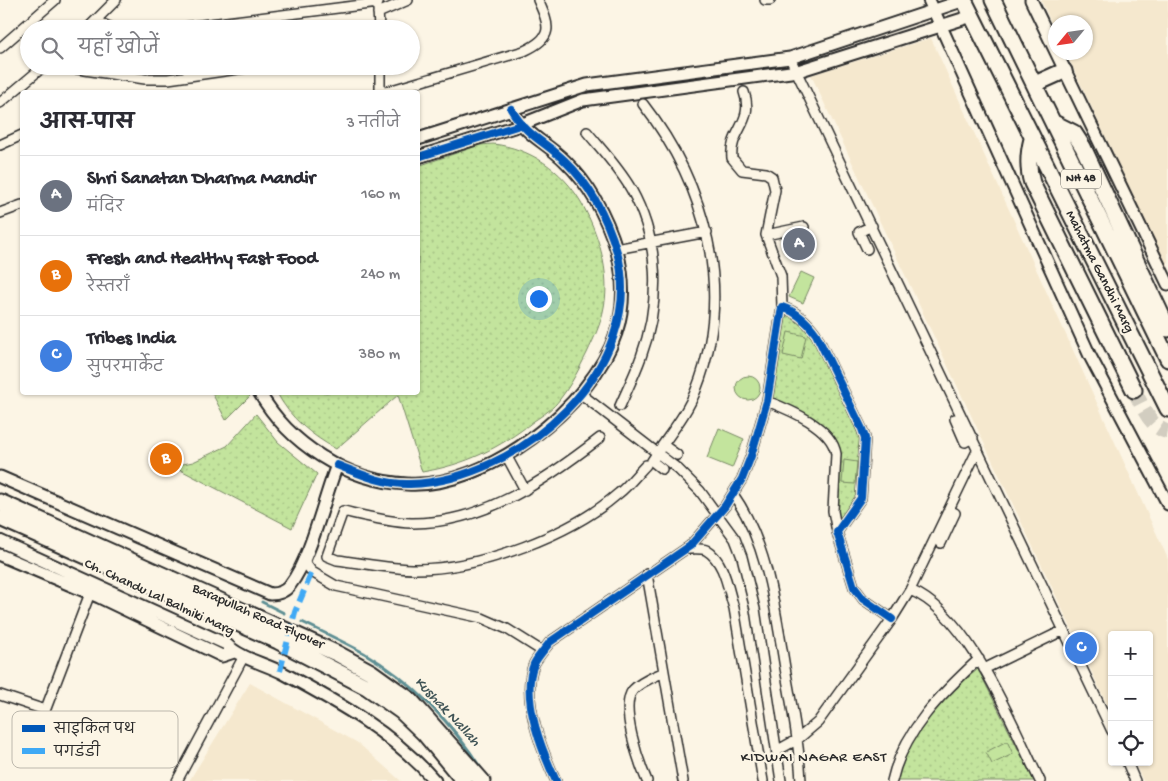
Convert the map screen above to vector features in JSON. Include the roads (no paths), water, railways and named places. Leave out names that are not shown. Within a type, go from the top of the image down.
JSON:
[{"type":"main road","name":"Mahatma Gandhi Marg","points":[[964,0],[1168,410]]},
{"type":"main road","name":"Mahatma Gandhi Marg","points":[[993,0],[1168,359]]},
{"type":"main road","points":[[1035,84],[1064,71]]},
{"type":"main road","points":[[1054,123],[1074,133],[1083,147],[1168,329]]},
{"type":"main road","points":[[1032,139],[1028,152],[1028,170],[1032,182],[1085,295],[1134,390]]},
{"type":"main road","name":"Barapullah Road Flyover","points":[[0,502],[338,654],[371,672],[410,700],[482,781]]},
{"type":"main road","name":"Barapullah Road Flyover","points":[[0,518],[278,641],[368,688],[407,716],[464,781]]},
{"type":"street","points":[[32,20],[55,0]]},
{"type":"street","points":[[97,20],[116,0]]},
{"type":"street","points":[[378,13],[408,0]]},
{"type":"street","points":[[391,90],[524,51],[539,44],[547,34],[548,22],[538,0]]},
{"type":"street","points":[[765,0],[770,0]]},
{"type":"street","points":[[929,0],[1090,356],[1168,504]]},
{"type":"street","points":[[420,138],[587,85],[790,58],[964,0]]},
{"type":"street","points":[[1031,0],[1048,35]]},
{"type":"street","points":[[236,20],[378,1],[378,20]]},
{"type":"street","points":[[420,156],[520,125],[583,100],[798,71],[972,16]]},
{"type":"street","points":[[0,48],[20,31]]},
{"type":"street","points":[[790,58],[798,71],[1108,723]]},
{"type":"street","points":[[1059,60],[1168,284]]},
{"type":"street","points":[[0,103],[33,75]]},
{"type":"street","points":[[118,75],[145,79],[191,75]]},
{"type":"street","points":[[380,75],[380,90]]},
{"type":"street","points":[[556,781],[534,727],[530,684],[534,665],[542,651],[557,638],[647,574],[686,549],[705,531],[732,494],[751,456],[767,400],[782,307],[781,276],[766,235],[775,190],[772,177],[766,174],[742,170],[732,158],[733,142],[748,115],[744,92]]},
{"type":"street","points":[[643,104],[662,128],[681,161],[707,232],[714,286],[710,336],[705,366],[696,391],[683,416],[652,461],[662,469]]},
{"type":"street","points":[[262,395],[277,419],[291,434],[306,446],[337,465],[367,476],[408,484],[430,483],[453,477],[476,470],[506,455],[541,432],[581,394],[604,361],[619,321],[623,280],[616,249],[597,203],[582,179],[564,160],[520,125],[511,109]]},
{"type":"street","points":[[587,132],[631,189],[652,243],[656,282],[653,312],[642,356],[620,406]]},
{"type":"street","points":[[0,145],[20,136]]},
{"type":"street","points":[[0,213],[20,206]]},
{"type":"street","points":[[867,249],[859,232],[872,226]]},
{"type":"street","points":[[766,235],[804,227]]},
{"type":"street","points":[[616,249],[707,232]]},
{"type":"street","points":[[782,307],[798,314],[816,334],[865,438],[862,498],[837,532]]},
{"type":"street","points":[[581,394],[660,449],[700,491],[735,539],[742,558],[755,609],[778,750],[781,781]]},
{"type":"street","points":[[767,400],[824,431],[835,444],[832,511],[854,588],[863,599],[892,619]]},
{"type":"street","points":[[955,419],[965,442],[972,438]]},
{"type":"street","points":[[600,438],[565,466],[492,507],[452,518],[412,523],[343,511],[328,556],[337,560],[417,569],[462,564],[508,552],[546,538],[593,511],[619,493],[646,465]]},
{"type":"street","points":[[660,449],[677,455]]},
{"type":"street","points":[[778,750],[798,739],[818,722],[892,619],[910,590],[978,449]]},
{"type":"street","points":[[506,455],[525,490]]},
{"type":"street","points":[[0,477],[270,594],[277,594],[290,586],[303,560],[337,465]]},
{"type":"street","points":[[732,494],[744,510],[761,549],[774,602],[798,739],[801,781]]},
{"type":"street","points":[[941,543],[955,513],[949,510]]},
{"type":"street","name":"Ch. Chandu Lal Balmiki Marg","points":[[0,541],[222,656],[239,654],[265,663],[342,704],[403,749],[435,781]]},
{"type":"street","points":[[686,549],[705,549],[716,559],[725,578],[734,608],[763,781]]},
{"type":"street","name":"Ch. Chandu Lal Balmiki Marg","points":[[1,559],[92,588]]},
{"type":"street","points":[[303,560],[322,580],[336,586],[482,618],[507,628],[542,651]]},
{"type":"street","points":[[647,574],[683,781]]},
{"type":"street","points":[[1,698],[45,710],[92,588]]},
{"type":"street","points":[[910,590],[928,598],[953,624],[979,659],[1040,781]]},
{"type":"street","points":[[984,669],[1064,630]]},
{"type":"street","points":[[177,781],[239,654]]},
{"type":"street","points":[[892,781],[908,743],[931,706],[979,659]]},
{"type":"street","points":[[647,781],[629,722],[628,702],[632,691],[642,683],[664,672]]},
{"type":"street","points":[[1128,766],[1135,781]]},
{"type":"waterway","name":"Kushak Nallah","points":[[262,602],[284,613]]},
{"type":"waterway","name":"Kushak Nallah","points":[[302,622],[364,653],[398,676],[430,704],[458,736],[482,770]]},
{"type":"tunnel","points":[[1134,390],[1151,421],[1162,430],[1168,432]]},
{"type":"place","name":"Shri Sanatan Dharma Mandir","points":[[799,244]]},
{"type":"place","name":"Fresh and Healthy Fast Food","points":[[166,459]]},
{"type":"place","name":"Tribes India","points":[[1081,648]]},
{"type":"district","name":"KIDWAI NAGAR EAST","points":[[814,758]]}]
